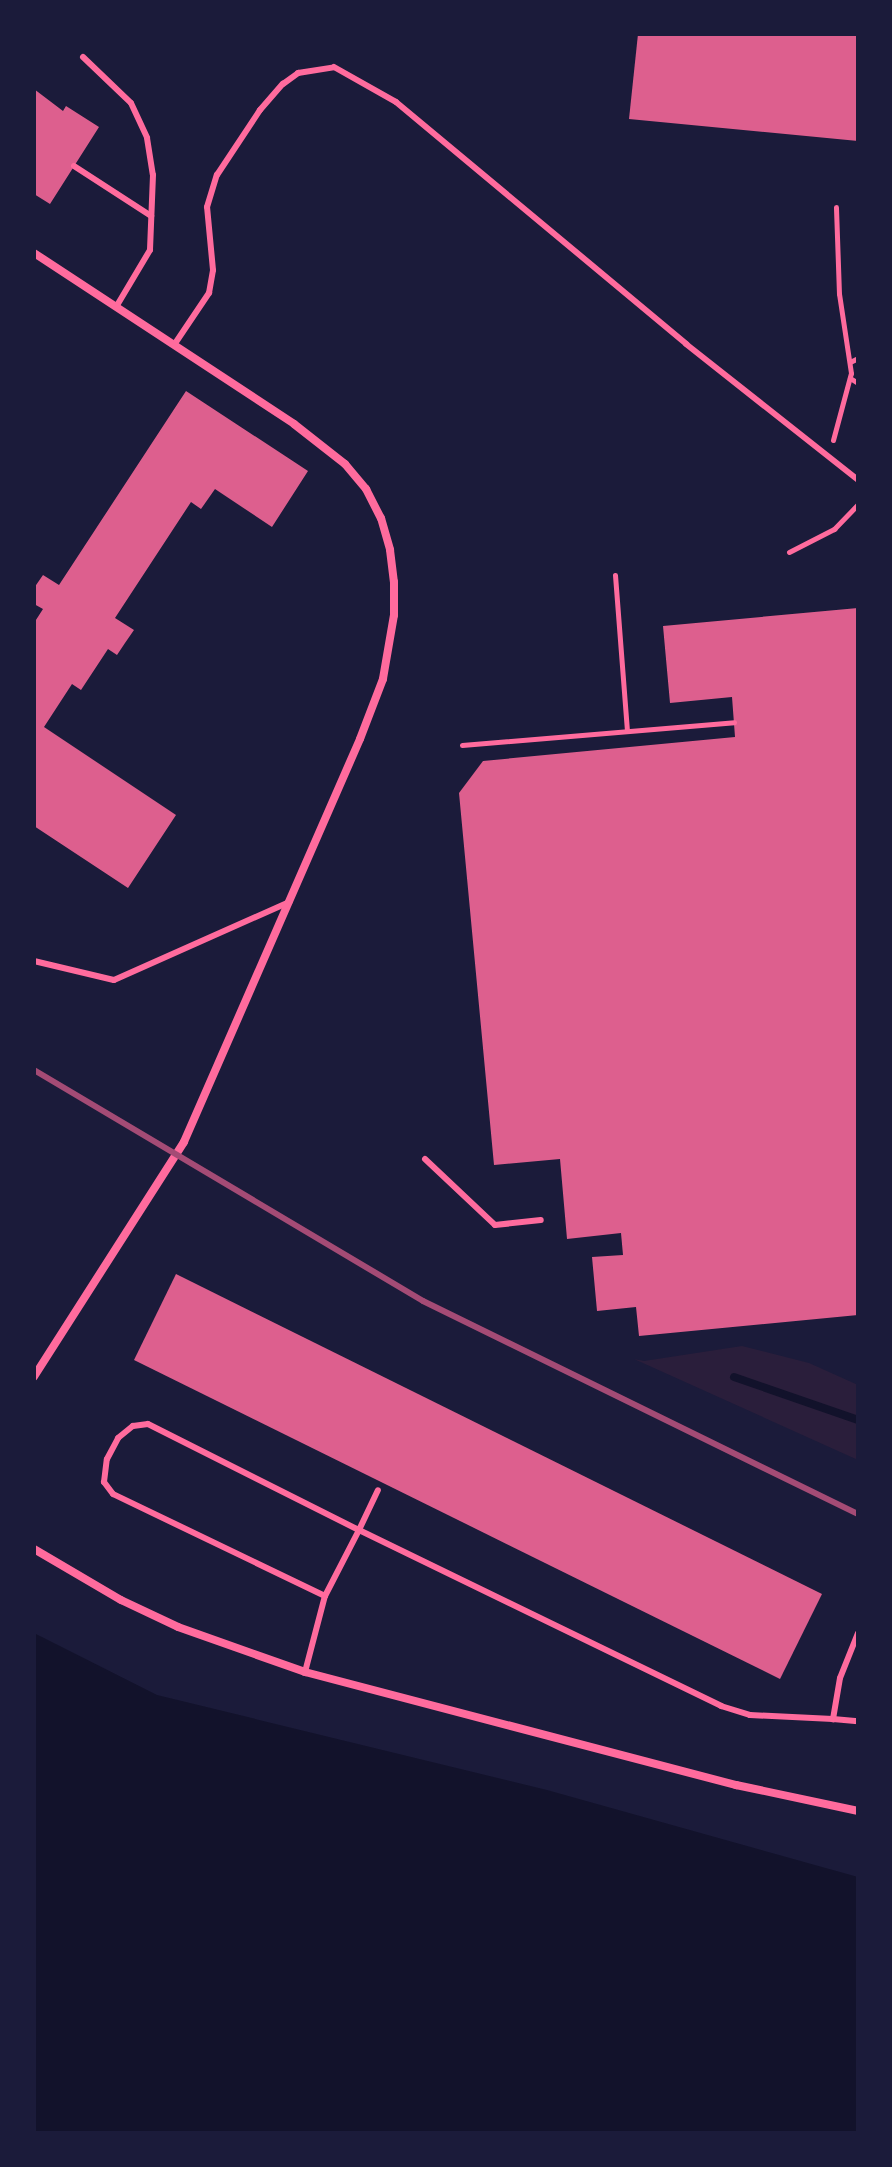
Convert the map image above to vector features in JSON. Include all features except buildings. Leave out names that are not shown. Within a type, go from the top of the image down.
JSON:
[{"type":"street","points":[[34,253],[303,430],[345,464],[366,489],[381,518],[390,550],[394,615],[383,679],[176,1157],[34,1377]]},
{"type":"street","points":[[34,1549],[121,1600],[178,1627],[305,1672],[736,1785],[858,1811]]},
{"type":"lane","points":[[83,57],[131,103],[147,138],[153,175],[150,250],[116,307]]},
{"type":"lane","points":[[174,345],[209,293],[213,270],[207,207],[217,175],[260,110],[283,84],[298,73],[334,67],[396,102],[686,344],[858,480]]},
{"type":"lane","points":[[74,166],[151,216]]},
{"type":"lane","points":[[34,961],[114,980],[289,902]]},
{"type":"lane","points":[[425,1159],[495,1225],[541,1220]]},
{"type":"lane","points":[[325,1596],[113,1494],[104,1482],[107,1459],[118,1438],[133,1426],[148,1424],[721,1706],[750,1715],[858,1721]]},
{"type":"lane","points":[[305,1672],[325,1596],[378,1490]]},
{"type":"lane","points":[[833,1719],[840,1678],[858,1633]]},
{"type":"path","points":[[789,552],[834,529],[858,504],[832,436],[850,378],[839,294],[836,207]]},
{"type":"path","points":[[850,362],[858,358]]},
{"type":"path","points":[[850,378],[858,383]]},
{"type":"path","points":[[615,575],[627,731]]},
{"type":"path","points":[[462,745],[734,722]]},
{"type":"shaded area","points":[[742,1346],[809,1363],[858,1385],[858,1460],[634,1359],[644,1361]]},
{"type":"shaded area","points":[[34,1633],[157,1695],[547,1790],[858,1877],[858,2133],[34,2133]]},
{"type":"waterway","points":[[734,1377],[858,1420]]},
{"type":"railway","points":[[34,1070],[423,1301],[858,1514]]}]
